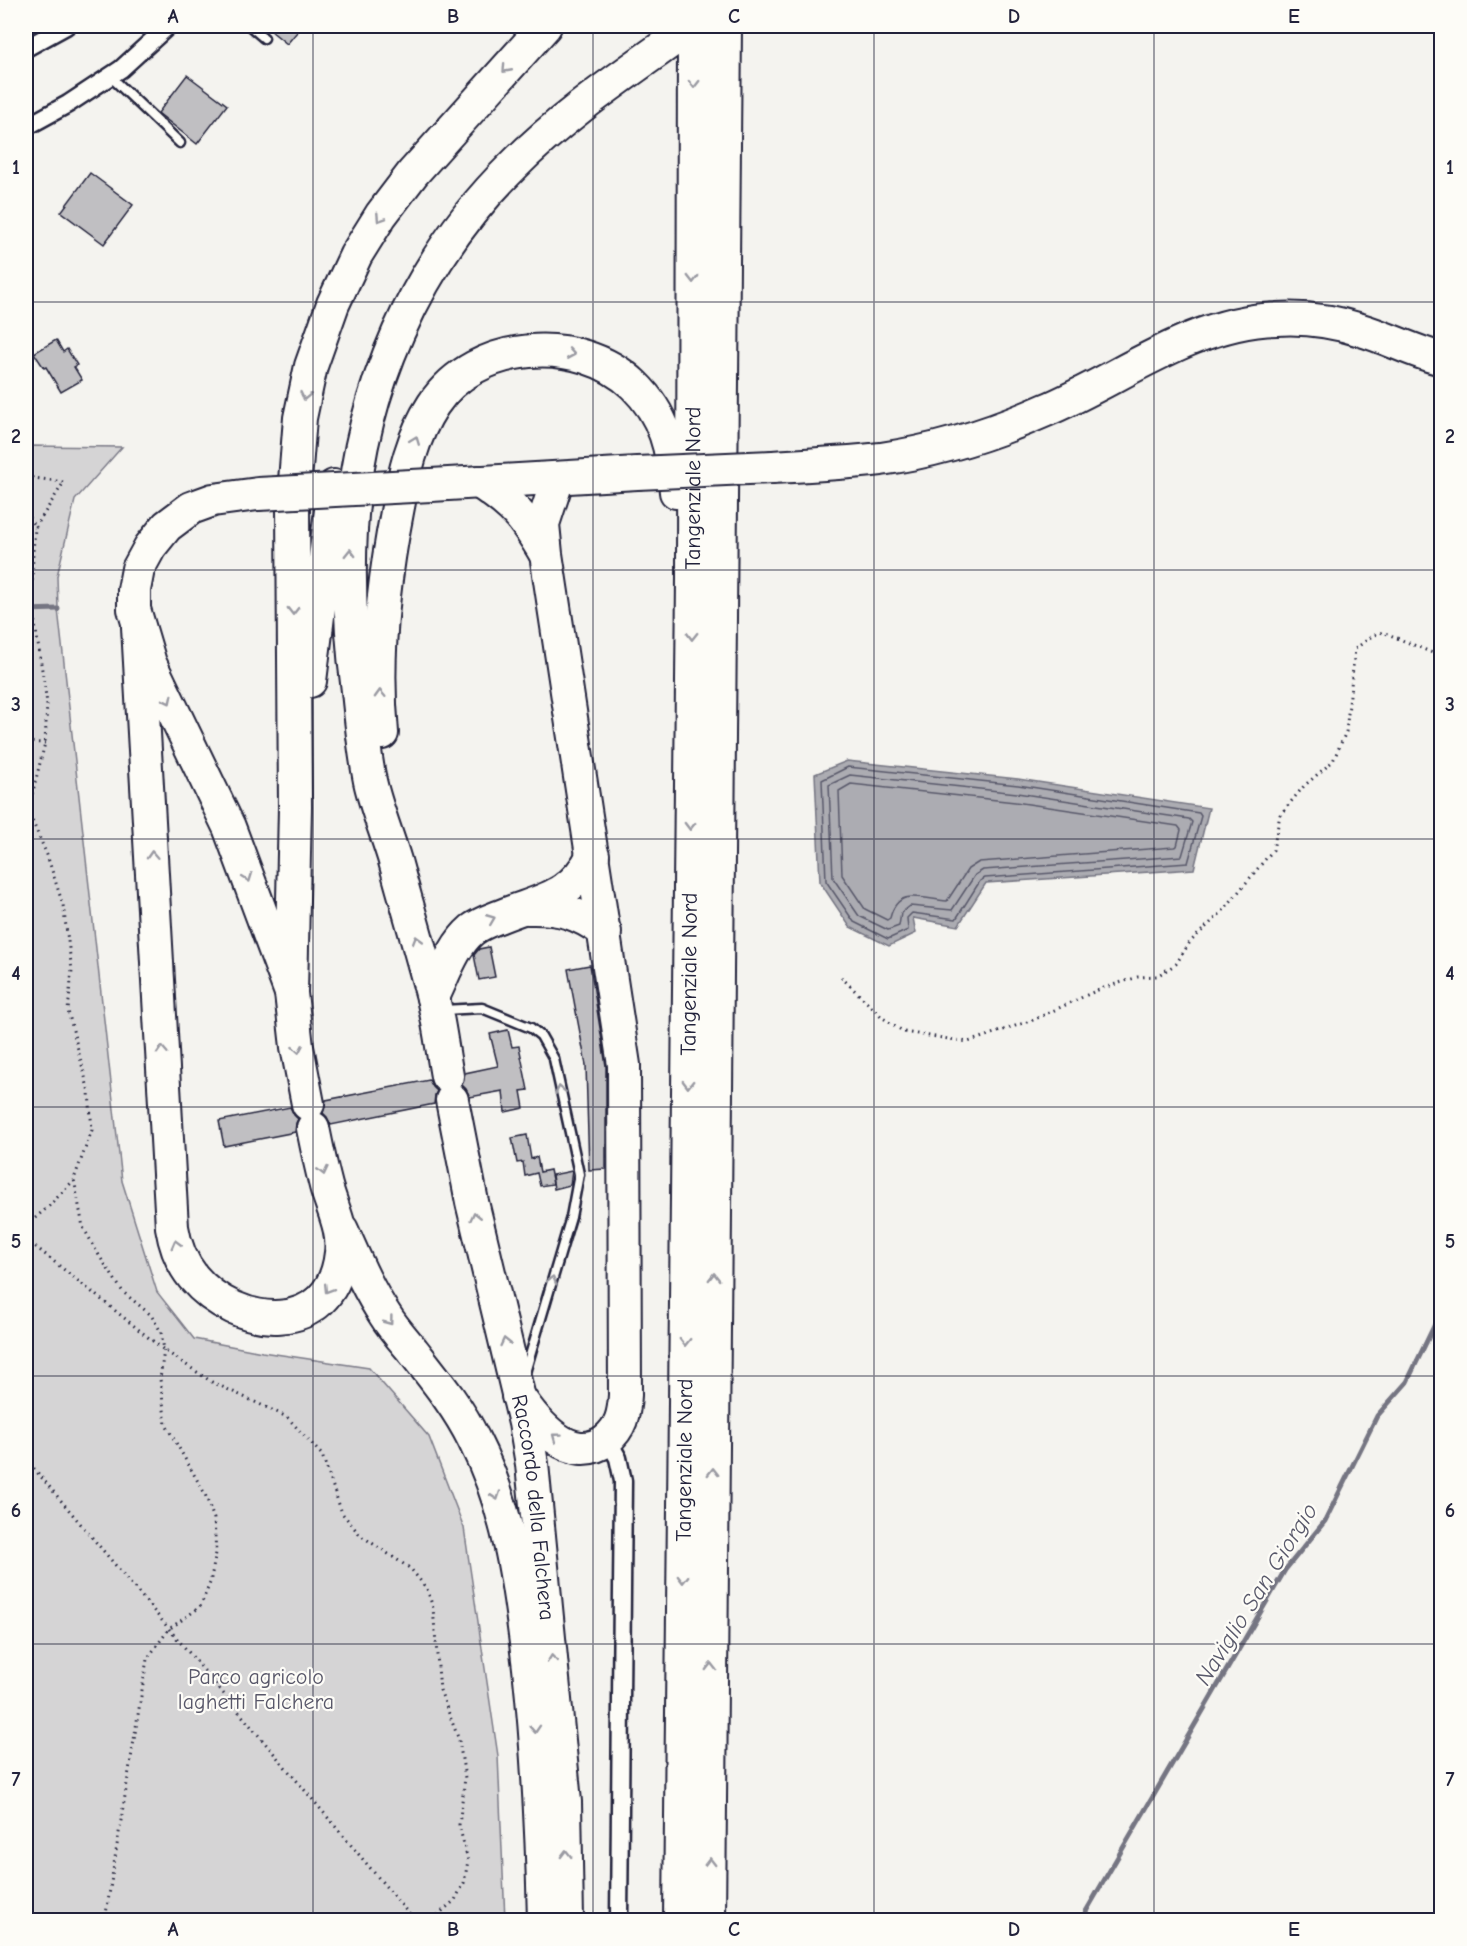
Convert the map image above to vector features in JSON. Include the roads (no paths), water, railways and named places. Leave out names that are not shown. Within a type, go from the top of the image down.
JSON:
[{"type":"highway","points":[[138,627],[172,1227],[179,1254],[192,1275],[200,1285],[226,1304],[248,1312],[273,1317],[298,1314],[321,1298],[337,1272],[342,1245],[326,1186],[297,1047],[291,993],[295,807],[292,506],[299,428],[311,366],[333,304],[356,255],[381,215],[413,173],[545,26]]},
{"type":"highway","points":[[295,807],[336,473],[350,413],[376,336],[405,279],[422,251],[463,195],[487,168],[545,115],[661,36],[693,26]]},
{"type":"highway","name":"Tangenziale Nord","points":[[680,1920],[693,578],[693,26]]},
{"type":"highway","name":"Tangenziale Nord","points":[[709,1920],[724,26]]},
{"type":"highway","points":[[388,836],[370,782],[361,719],[353,650],[350,557],[358,467],[381,376],[404,319],[418,292],[450,242],[486,196],[511,167],[538,142],[661,36]]},
{"type":"highway","points":[[291,993],[229,827],[150,663],[138,627],[134,609],[135,579],[143,559],[162,530],[179,515],[200,504],[229,496],[773,467],[882,459],[921,451],[1019,422],[1081,395],[1149,358],[1198,335],[1239,322],[1294,318],[1331,322],[1362,330],[1442,359]]},
{"type":"highway","points":[[388,836],[380,683],[381,635],[390,547],[407,460],[434,404],[452,383],[475,367],[497,357],[544,350],[571,353],[594,359],[616,370],[648,402],[660,420],[670,447],[677,506],[693,578]]},
{"type":"highway","points":[[518,1396],[532,1417],[566,1445],[576,1449],[597,1446],[607,1439],[618,1427],[624,1408],[626,1265],[624,1065],[546,554],[554,523],[573,477]]},
{"type":"highway","points":[[479,482],[506,499],[519,512],[546,554]]},
{"type":"highway","name":"Raccordo della Falchera","points":[[388,836],[434,1004],[472,1202],[532,1464],[565,1802],[567,1920]]},
{"type":"highway","points":[[434,1004],[460,943],[471,931],[482,923],[554,896],[572,886],[584,872],[593,855]]},
{"type":"highway","points":[[521,908],[551,907],[570,912],[590,921],[605,932]]},
{"type":"highway","name":"Raccordo della Falchera","points":[[334,1213],[385,1317],[438,1382],[475,1441],[504,1517],[514,1557],[534,1716],[544,1920]]},
{"type":"street","points":[[26,48],[66,26]]},
{"type":"street","points":[[26,127],[68,104],[121,69],[168,26]]},
{"type":"street","points":[[607,1439],[618,1458],[623,1481],[619,1920]]},
{"type":"lane","points":[[250,26],[264,38]]},
{"type":"lane","points":[[110,76],[180,143]]},
{"type":"lane","points":[[434,1004],[482,1008],[531,1028],[541,1036],[554,1059],[579,1174],[571,1217],[518,1396]]},
{"type":"water","points":[[847,761],[1018,779],[1209,808],[1194,869],[986,883],[958,926],[913,918],[916,933],[889,946],[850,927],[820,882],[815,774]]},
{"type":"waterway","points":[[26,610],[58,609]]},
{"type":"waterway","name":"Naviglio San Giorgio","points":[[1081,1920],[1285,1570],[1325,1521],[1377,1416],[1407,1382],[1436,1322],[1442,1325]]},
{"type":"park label","name":"Parco agricolo laghetti Falchera","points":[[256,1690]]}]
